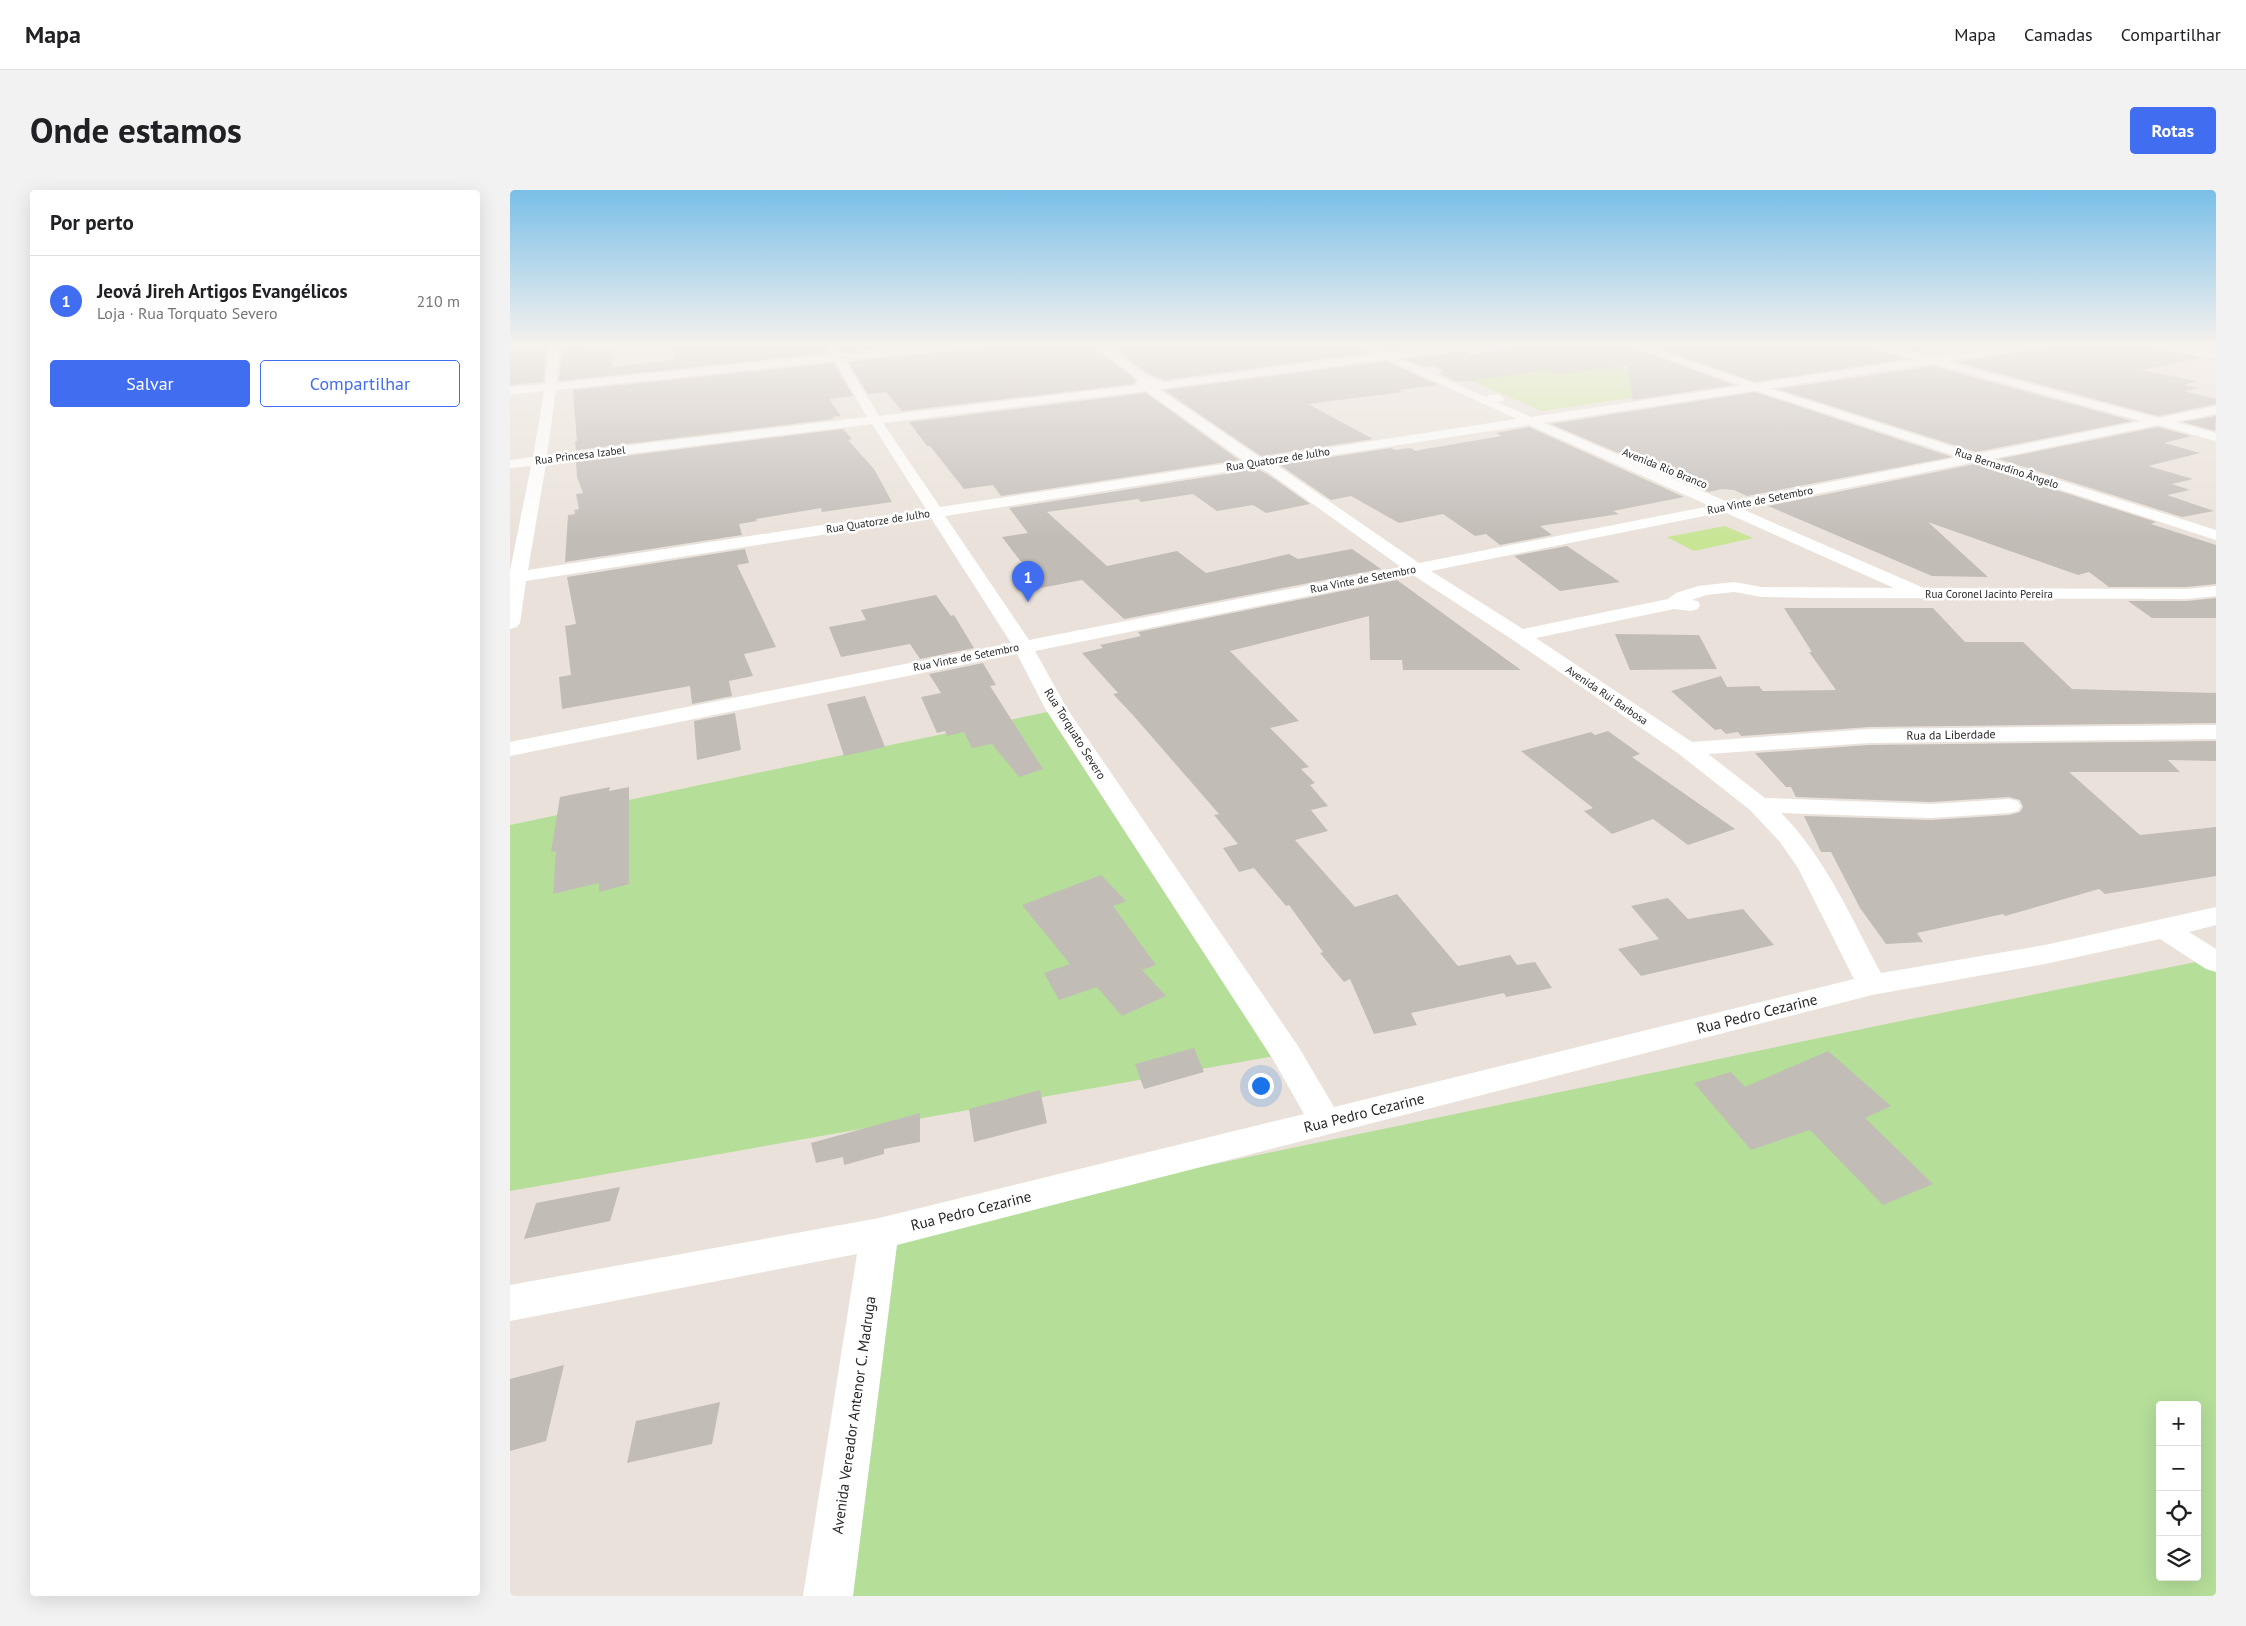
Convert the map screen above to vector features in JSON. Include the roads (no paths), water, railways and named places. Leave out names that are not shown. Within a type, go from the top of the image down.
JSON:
[{"type":"street","points":[[510,623],[514,574],[540,460],[548,409]]},
{"type":"street","name":"Rua Torquato Severo","points":[[867,409],[1023,646],[1058,710],[1286,1054],[1326,1122]]},
{"type":"street","name":"Rua Princesa Izabel","points":[[510,464],[970,409]]},
{"type":"street","name":"Avenida Rui Barbosa","points":[[1188,409],[1264,459],[1416,569],[1520,636],[1687,749],[1758,806],[1790,838],[1811,868],[1872,985]]},
{"type":"street","name":"Avenida Rui Barbosa","points":[[1192,409],[1245,440]]},
{"type":"street","name":"Avenida Rio Branco","points":[[1507,409],[1749,503],[1957,594]]},
{"type":"street","name":"Avenida Rio Branco","points":[[1517,409],[1533,418],[1726,507],[1922,594]]},
{"type":"street","name":"Rua Quatorze de Julho","points":[[514,574],[1596,409]]},
{"type":"street","name":"Rua Bernardino Ângelo","points":[[1822,409],[2216,535]]},
{"type":"street","points":[[2119,409],[2216,432]]},
{"type":"street","name":"Rua Vinte de Setembro","points":[[510,749],[2216,410]]},
{"type":"street","points":[[2162,420],[2216,437]]},
{"type":"street","name":"Rua Coronel Jacinto Pereira","points":[[1520,636],[1674,603],[1698,606],[1747,600],[1762,592],[2186,594],[2212,599]]},
{"type":"street","name":"Rua da Liberdade","points":[[1687,749],[1869,736],[2216,732]]},
{"type":"street","points":[[1758,806],[1931,811],[2009,806]]},
{"type":"street","name":"Rua Pedro Cezarine","points":[[510,1303],[879,1234],[1872,985],[1960,972],[2165,929],[2216,916]]},
{"type":"street","points":[[2165,929],[2216,962]]},
{"type":"street","name":"Avenida Vereador Antenor C. Madruga","points":[[828,1596],[879,1234]]},
{"type":"place","name":"Jeová Jireh Artigos Evangélicos","points":[[1028,602]]}]
